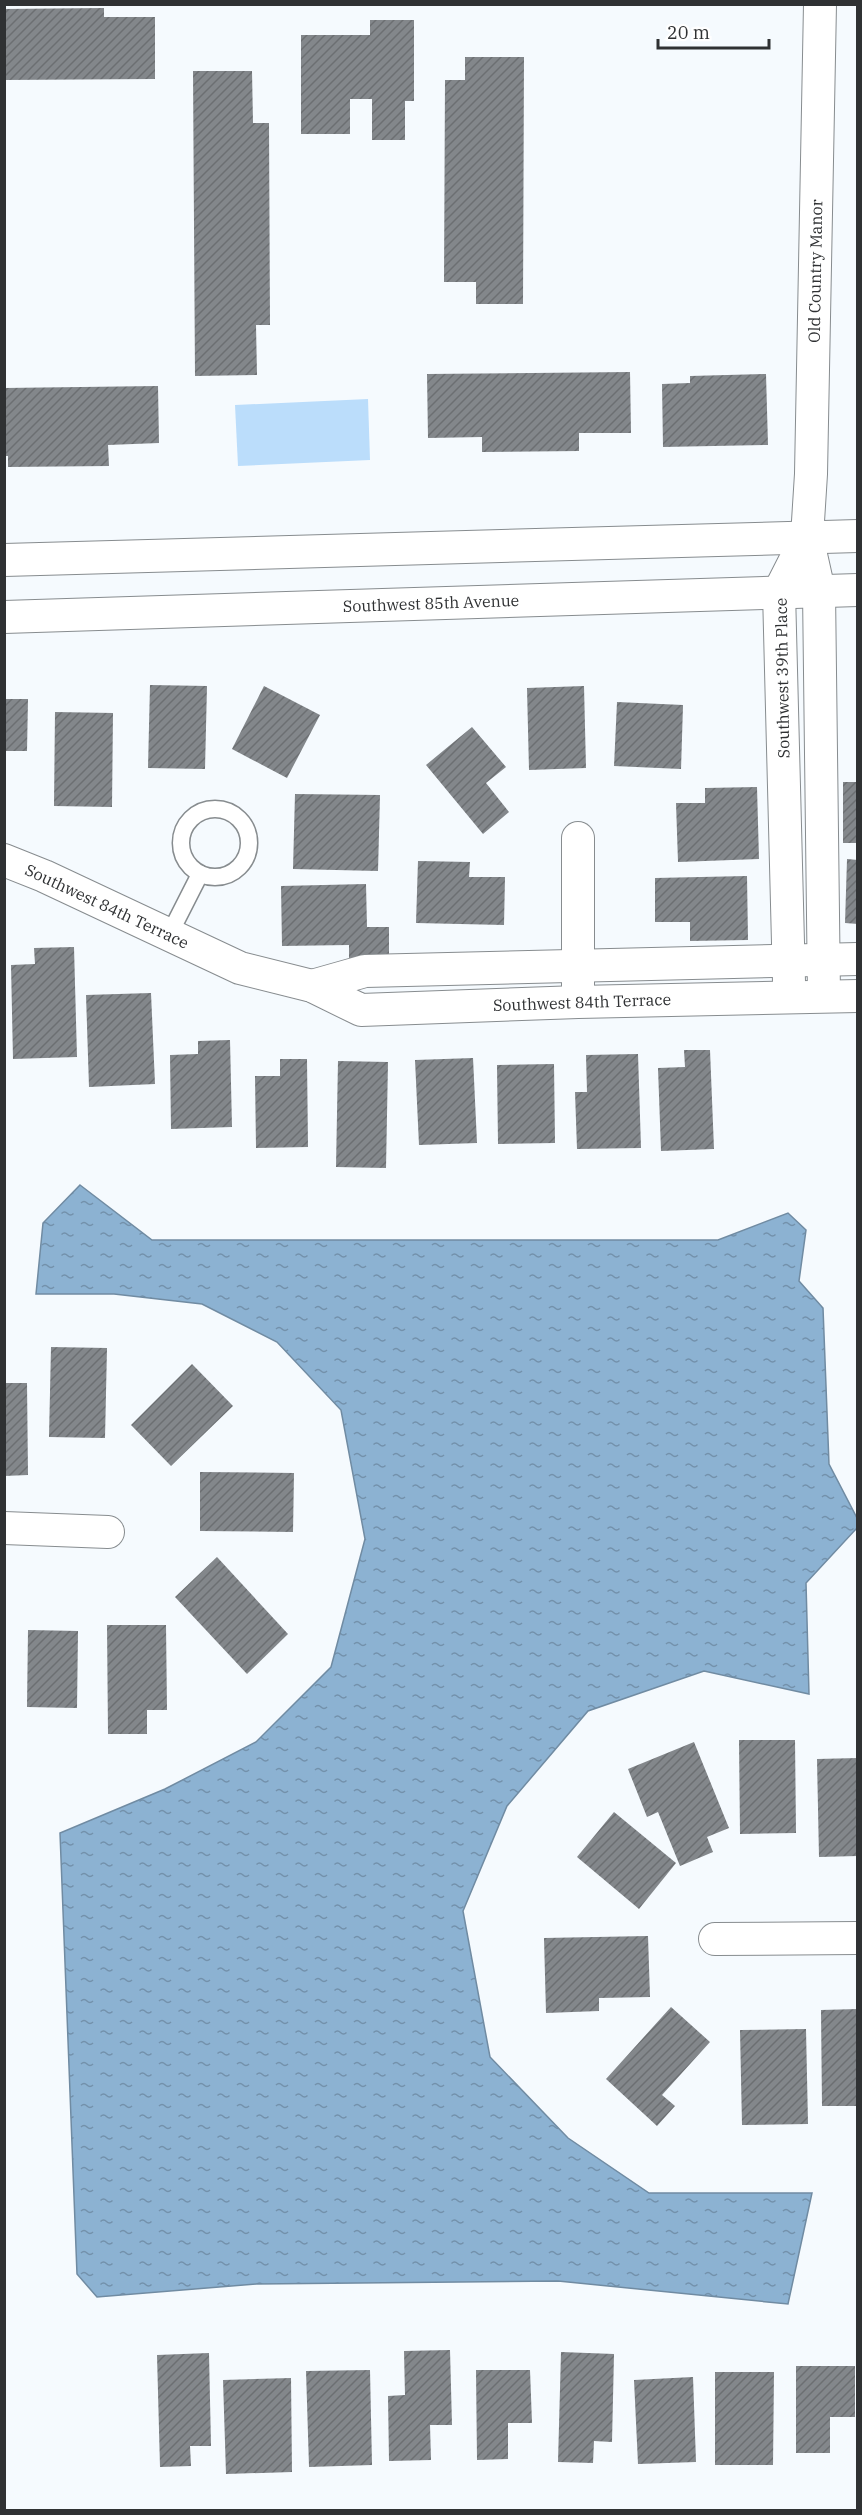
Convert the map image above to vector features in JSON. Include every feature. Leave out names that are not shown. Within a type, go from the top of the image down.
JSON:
[{"type":"street","name":"Old Country Manor","points":[[807,537],[811,463],[820,4]]},
{"type":"street","points":[[4,560],[858,536]]},
{"type":"street","points":[[807,537],[819,591],[824,995]]},
{"type":"street","name":"Southwest 39th Place","points":[[790,997],[779,592],[807,537]]},
{"type":"street","name":"Southwest 85th Avenue","points":[[4,617],[858,590]]},
{"type":"street","points":[[578,838],[578,1002]]},
{"type":"street","name":"Southwest 84th Terrace","points":[[4,860],[44,876],[240,968],[312,986],[361,1010],[824,995],[858,996]]},
{"type":"street","name":"Southwest 84th Terrace","points":[[312,986],[365,971],[858,959]]},
{"type":"street","points":[[4,1528],[108,1532]]},
{"type":"street","points":[[715,1939],[858,1938]]},
{"type":"lane","points":[[210,809],[231,813],[240,820],[249,842],[242,864],[222,877],[200,874],[184,859],[181,848],[184,827],[200,812],[210,809]]},
{"type":"lane","points":[[169,934],[200,874]]},
{"type":"shaded area","points":[[368,399],[370,460],[238,466],[235,405]]},
{"type":"water","points":[[80,1185],[152,1240],[718,1240],[788,1213],[806,1230],[799,1281],[823,1308],[829,1464],[858,1520],[857,1528],[806,1583],[809,1694],[704,1671],[588,1711],[507,1806],[463,1911],[490,2057],[568,2138],[649,2193],[812,2193],[788,2304],[558,2281],[256,2284],[97,2297],[77,2274],[60,1833],[165,1789],[256,1742],[331,1667],[365,1539],[341,1410],[277,1342],[202,1304],[114,1294],[36,1294],[43,1223]]},
{"type":"building","points":[[104,8],[104,17],[155,17],[155,79],[4,80],[4,9]]},
{"type":"building","points":[[370,20],[414,20],[414,101],[405,101],[405,140],[372,140],[372,99],[350,99],[350,134],[301,134],[301,35],[370,35]]},
{"type":"building","points":[[465,57],[524,57],[523,304],[476,304],[476,282],[444,282],[445,80],[465,80]]},
{"type":"building","points":[[193,71],[252,71],[253,123],[269,123],[270,325],[256,325],[257,375],[195,376]]},
{"type":"building","points":[[630,372],[631,433],[579,433],[579,451],[482,452],[482,437],[428,438],[427,374]]},
{"type":"building","points":[[766,374],[768,445],[663,447],[662,384],[690,383],[690,376]]},
{"type":"building","points":[[158,386],[159,443],[108,445],[109,466],[8,467],[8,456],[4,456],[4,388]]},
{"type":"building","points":[[150,685],[207,686],[205,769],[148,768]]},
{"type":"building","points":[[264,686],[320,715],[287,778],[232,749]]},
{"type":"building","points":[[584,686],[586,768],[529,770],[527,688]]},
{"type":"building","points":[[4,699],[28,699],[27,751],[4,751]]},
{"type":"building","points":[[617,702],[683,705],[681,769],[614,766]]},
{"type":"building","points":[[55,712],[113,713],[112,807],[54,806]]},
{"type":"building","points":[[472,727],[506,767],[486,783],[509,812],[483,834],[426,765]]},
{"type":"building","points":[[843,782],[858,782],[858,843],[843,843]]},
{"type":"building","points":[[757,787],[759,859],[678,862],[676,803],[705,803],[705,788]]},
{"type":"building","points":[[295,794],[380,795],[378,871],[293,869]]},
{"type":"building","points":[[847,859],[858,860],[858,924],[845,923]]},
{"type":"building","points":[[418,861],[470,862],[469,877],[505,877],[504,925],[416,923]]},
{"type":"building","points":[[747,876],[748,940],[690,941],[690,922],[655,922],[655,878]]},
{"type":"building","points":[[366,884],[367,927],[389,927],[389,958],[349,958],[349,945],[282,946],[281,886]]},
{"type":"building","points":[[74,947],[77,1057],[13,1059],[11,965],[35,964],[34,948]]},
{"type":"building","points":[[151,993],[155,1084],[89,1087],[86,995]]},
{"type":"building","points":[[230,1040],[232,1127],[171,1129],[170,1055],[198,1054],[198,1041]]},
{"type":"building","points":[[684,1050],[710,1050],[714,1149],[661,1151],[658,1068],[685,1067]]},
{"type":"building","points":[[638,1054],[641,1148],[577,1149],[575,1092],[587,1092],[586,1055]]},
{"type":"building","points":[[473,1058],[477,1143],[419,1145],[415,1060]]},
{"type":"building","points":[[280,1059],[307,1059],[308,1147],[256,1148],[255,1076],[280,1076]]},
{"type":"building","points":[[338,1061],[388,1062],[386,1168],[336,1167]]},
{"type":"building","points":[[554,1064],[555,1143],[498,1144],[497,1065]]},
{"type":"building","points":[[51,1347],[107,1348],[105,1438],[49,1437]]},
{"type":"building","points":[[192,1364],[233,1406],[171,1466],[131,1425]]},
{"type":"building","points":[[4,1383],[27,1383],[28,1475],[4,1476]]},
{"type":"building","points":[[200,1472],[294,1473],[293,1532],[200,1531]]},
{"type":"building","points":[[217,1557],[288,1634],[247,1674],[175,1597]]},
{"type":"building","points":[[107,1625],[166,1625],[167,1710],[147,1710],[147,1734],[108,1734]]},
{"type":"building","points":[[28,1630],[78,1631],[77,1708],[27,1707]]},
{"type":"building","points":[[739,1740],[795,1740],[796,1833],[740,1834]]},
{"type":"building","points":[[694,1742],[729,1828],[707,1837],[713,1852],[680,1866],[658,1812],[647,1817],[628,1769]]},
{"type":"building","points":[[858,1758],[858,1856],[819,1857],[817,1759]]},
{"type":"building","points":[[614,1812],[676,1863],[639,1909],[577,1857]]},
{"type":"building","points":[[648,1936],[650,1997],[599,1998],[599,2011],[546,2013],[544,1938]]},
{"type":"building","points":[[671,2007],[710,2042],[662,2095],[675,2106],[657,2126],[606,2079]]},
{"type":"building","points":[[858,2009],[858,2106],[822,2106],[821,2010]]},
{"type":"building","points":[[806,2029],[808,2124],[742,2125],[740,2030]]},
{"type":"building","points":[[450,2350],[452,2425],[430,2425],[431,2460],[389,2461],[388,2396],[405,2395],[404,2351]]},
{"type":"building","points":[[561,2352],[614,2354],[612,2442],[594,2441],[593,2463],[558,2462]]},
{"type":"building","points":[[209,2353],[211,2446],[190,2446],[191,2466],[160,2467],[157,2355]]},
{"type":"building","points":[[796,2366],[855,2366],[855,2417],[830,2417],[830,2453],[796,2453]]},
{"type":"building","points":[[370,2370],[372,2465],[309,2467],[306,2371]]},
{"type":"building","points":[[476,2370],[530,2370],[532,2423],[508,2423],[508,2459],[477,2460]]},
{"type":"building","points":[[715,2372],[774,2372],[773,2465],[715,2465]]},
{"type":"building","points":[[693,2377],[696,2462],[638,2464],[634,2380]]},
{"type":"building","points":[[291,2378],[292,2472],[226,2474],[223,2380]]}]
